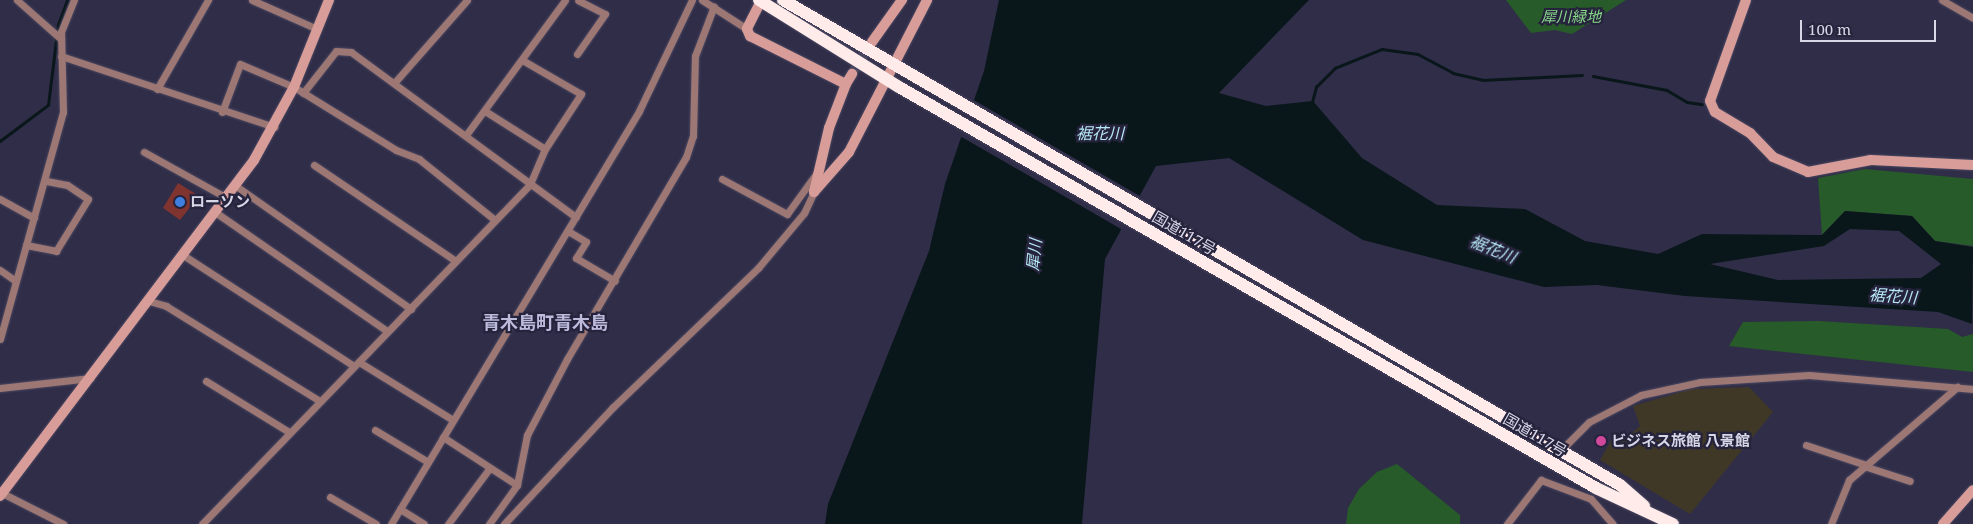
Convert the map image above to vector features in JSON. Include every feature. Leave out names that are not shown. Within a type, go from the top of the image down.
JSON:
[{"type":"highway","name":"国道117号","points":[[783,0],[1554,447],[1603,476],[1648,510]]},
{"type":"highway","name":"国道117号","points":[[760,1],[899,88],[1544,458],[1593,494],[1648,510]]},
{"type":"highway","points":[[1648,510],[1673,524]]},
{"type":"street","points":[[17,0],[61,39]]},
{"type":"street","points":[[0,339],[46,181],[63,112],[61,39],[74,0]]},
{"type":"street","points":[[157,89],[208,0]]},
{"type":"street","points":[[252,0],[318,28]]},
{"type":"street","points":[[63,524],[1,494],[236,186],[274,128],[294,87],[329,0]]},
{"type":"street","points":[[395,82],[467,0]]},
{"type":"street","points":[[466,134],[485,111],[565,0]]},
{"type":"street","points":[[577,54],[605,14],[578,0]]},
{"type":"street","points":[[391,524],[639,111],[692,0]]},
{"type":"street","points":[[702,0],[747,29],[750,36],[846,84]]},
{"type":"street","points":[[872,42],[902,0]]},
{"type":"street","points":[[814,192],[849,152],[927,0]]},
{"type":"street","points":[[1746,0],[1710,100],[1715,112],[1750,133],[1773,157],[1808,172],[1871,160],[1973,165]]},
{"type":"street","points":[[1942,0],[1973,18]]},
{"type":"street","points":[[747,29],[760,1]]},
{"type":"street","points":[[488,524],[517,485],[527,435],[686,157],[693,136],[695,56],[714,6]]},
{"type":"street","points":[[303,93],[336,51],[351,52],[466,134],[576,217]]},
{"type":"street","points":[[61,56],[274,128]]},
{"type":"street","points":[[202,524],[530,184],[546,149],[581,94],[522,60]]},
{"type":"street","points":[[222,112],[240,64],[294,87],[396,150],[419,158],[495,220]]},
{"type":"street","points":[[504,524],[613,407],[758,268],[804,214],[814,192],[829,128],[846,84],[852,74]]},
{"type":"street","points":[[485,111],[546,149]]},
{"type":"street","points":[[144,152],[227,198]]},
{"type":"street","points":[[314,165],[456,261]]},
{"type":"street","points":[[722,179],[786,214],[820,170]]},
{"type":"street","points":[[26,245],[56,251],[88,199],[67,185],[46,181]]},
{"type":"street","points":[[236,186],[411,309]]},
{"type":"street","points":[[1,203],[34,218]]},
{"type":"street","points":[[215,212],[387,331]]},
{"type":"street","points":[[568,231],[586,242],[576,258],[615,281]]},
{"type":"street","points":[[183,255],[357,364],[453,420]]},
{"type":"street","points":[[0,270],[16,282]]},
{"type":"street","points":[[149,301],[166,306],[320,401]]},
{"type":"street","points":[[1567,444],[1590,422],[1641,394],[1700,382],[1809,375],[1973,389]]},
{"type":"street","points":[[0,388],[90,378]]},
{"type":"street","points":[[206,381],[290,432]]},
{"type":"street","points":[[1831,524],[1843,489],[1865,466],[1957,387]]},
{"type":"street","points":[[375,430],[428,462]]},
{"type":"street","points":[[443,437],[489,469],[517,485]]},
{"type":"street","points":[[1806,445],[1910,481]]},
{"type":"street","points":[[448,524],[489,469]]},
{"type":"street","points":[[1593,494],[1603,476]]},
{"type":"street","points":[[1507,524],[1541,480],[1593,494],[1614,524]]},
{"type":"street","points":[[1943,524],[1973,490]]},
{"type":"street","points":[[330,497],[376,524]]},
{"type":"street","points":[[400,509],[424,524]]},
{"type":"shaded area","points":[[1749,387],[1773,412],[1690,514],[1600,460],[1615,434],[1624,440],[1640,426],[1633,406],[1691,389]]},
{"type":"green space","name":"犀川緑地","points":[[1506,0],[1626,0],[1572,34],[1555,30],[1531,33]]},
{"type":"green space","points":[[1865,169],[1973,179],[1973,246],[1935,241],[1912,216],[1845,211],[1822,235],[1818,178]]},
{"type":"green space","points":[[1819,321],[1948,329],[1962,337],[1973,334],[1973,372],[1729,346],[1743,322]]},
{"type":"green space","points":[[1397,464],[1460,515],[1460,524],[1346,524],[1348,508],[1359,489],[1377,472]]},
{"type":"water","points":[[999,0],[1309,0],[1219,93],[1266,106],[1313,101],[1362,158],[1437,205],[1525,209],[1585,241],[1658,254],[1702,234],[1822,235],[1845,211],[1912,216],[1935,241],[1973,247],[1972,324],[1938,312],[1685,296],[1597,285],[1544,287],[1363,240],[1229,158],[1156,166],[1105,259],[1082,524],[825,524],[828,504],[929,251],[945,184],[984,71]],"holes":[[[1850,229],[1899,231],[1941,264],[1921,278],[1778,280],[1710,264],[1824,246]]]},
{"type":"pier","points":[[972,99],[1142,197],[1123,230],[953,132]]},
{"type":"building","name":"ローソン","points":[[178,183],[199,196],[180,220],[163,208]]},
{"type":"waterway","points":[[0,141],[48,105],[58,25],[67,0]]},
{"type":"waterway","points":[[1312,102],[1316,87],[1335,68],[1382,49],[1418,54],[1453,73],[1483,80],[1582,75]]},
{"type":"waterway","points":[[1593,76],[1667,90],[1687,102],[1702,104]]},
{"type":"tunnel","points":[[852,74],[871,43]]},
{"type":"place","name":"ローソン","points":[[180,202]]},
{"type":"place","name":"ビジネス旅館 八景館","points":[[1601,441]]},
{"type":"district","name":"青木島町青木島","points":[[545,322]]},
{"type":"water label","name":"裾花川","points":[[1100,133]]},
{"type":"water label","name":"裾花川","points":[[1493,249]]},
{"type":"water label","name":"犀川","points":[[1034,255]]},
{"type":"water label","name":"裾花川","points":[[1893,296]]}]
